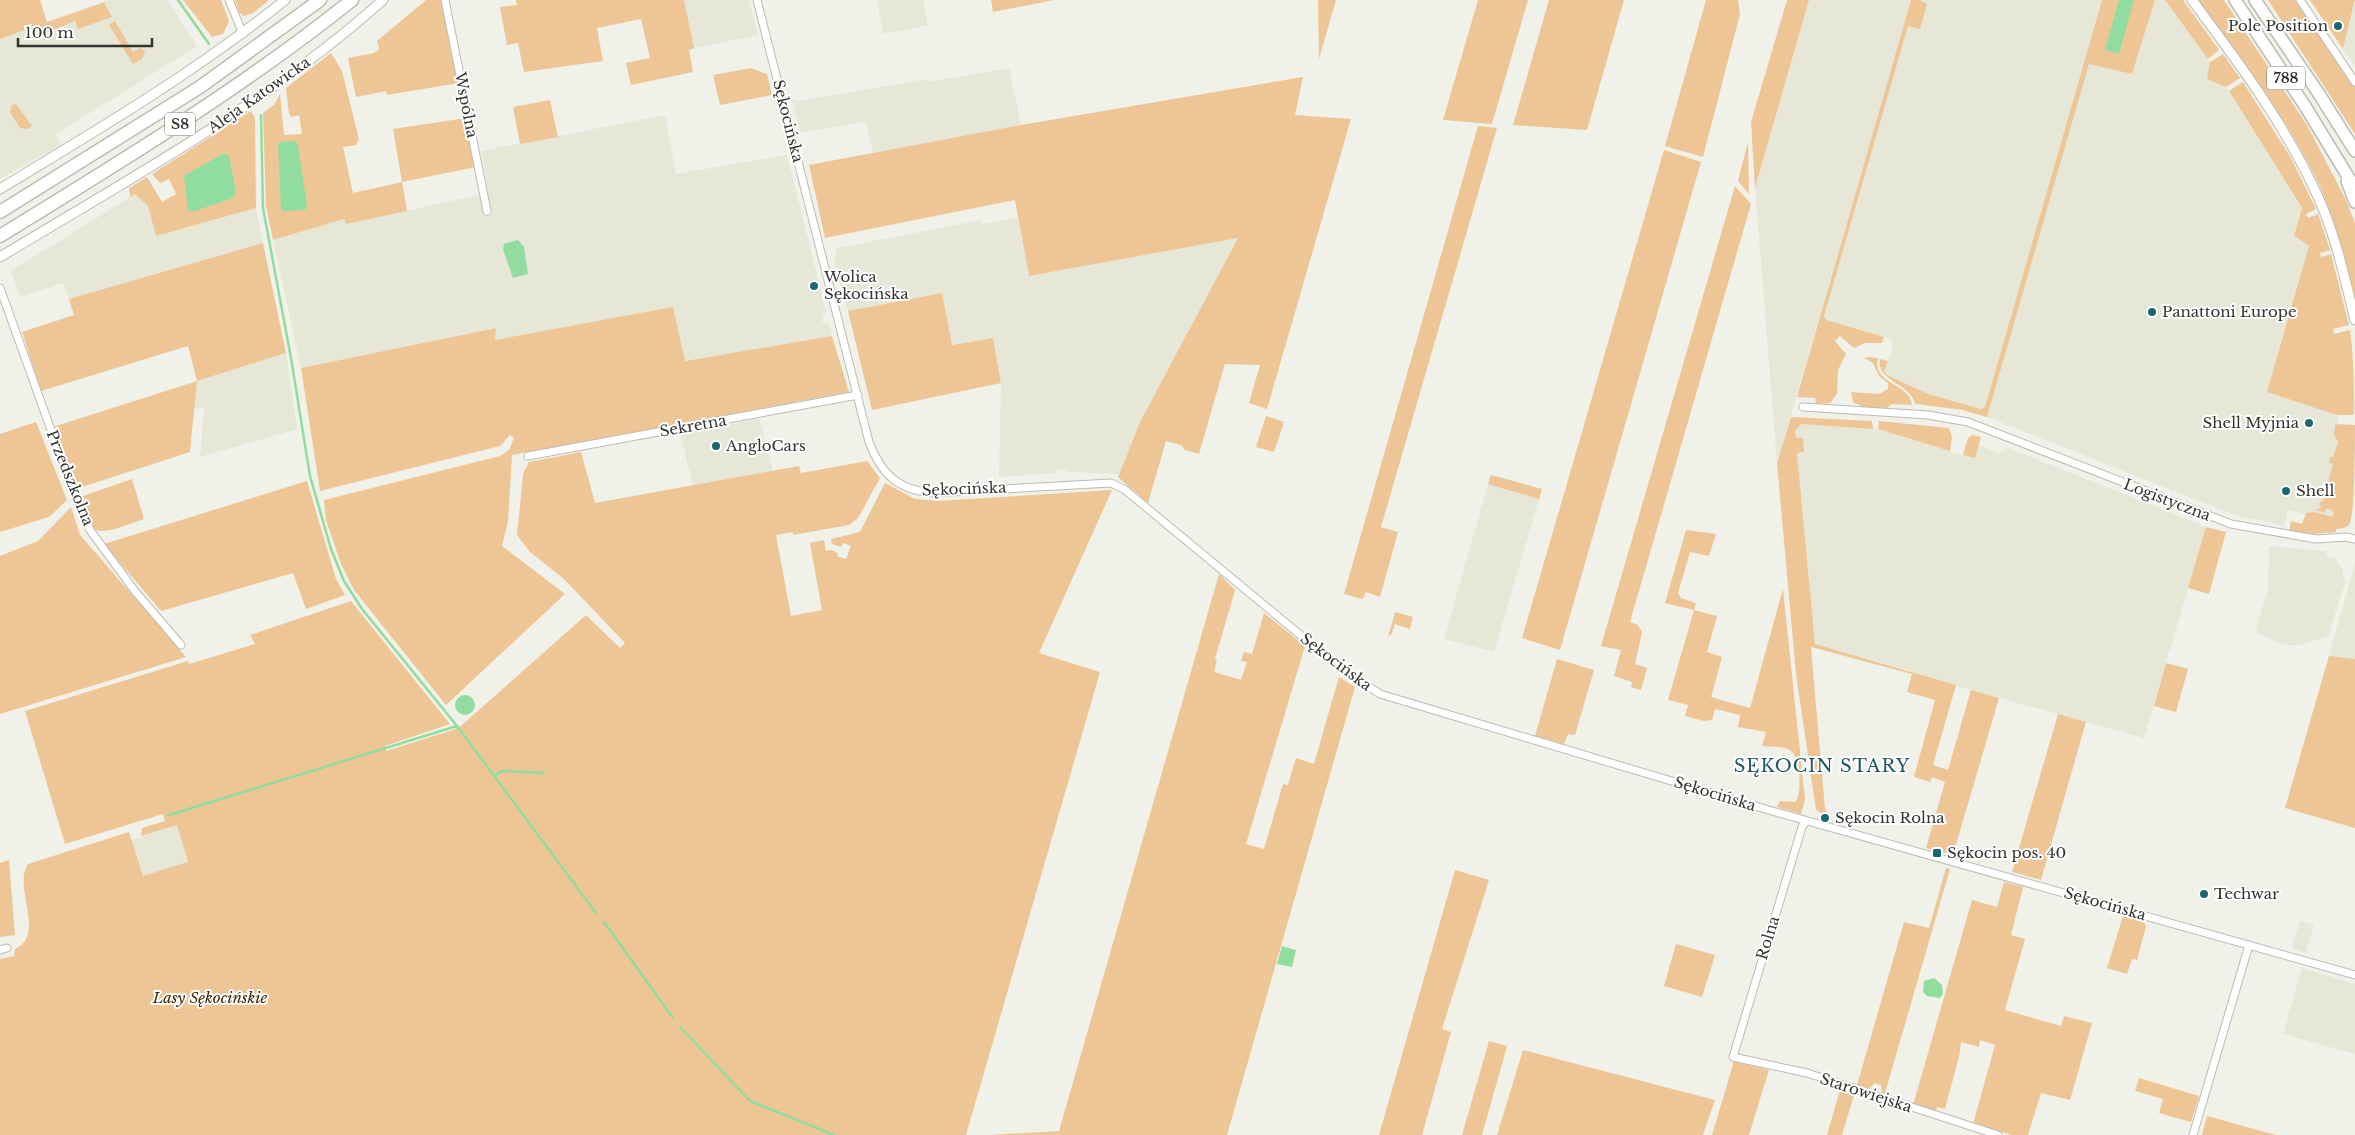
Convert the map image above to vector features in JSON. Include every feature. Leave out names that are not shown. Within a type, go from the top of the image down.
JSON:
[{"type":"highway","name":"S8","points":[[0,212],[200,87],[320,0]]},
{"type":"highway","name":"S8","points":[[0,236],[225,95],[305,38],[352,0]]},
{"type":"main road","name":"788","points":[[2235,0],[2305,106],[2355,188]]},
{"type":"main road","name":"788","points":[[2255,0],[2320,94],[2355,150]]},
{"type":"main road","points":[[2336,157],[2355,202]]},
{"type":"street","points":[[229,0],[243,34]]},
{"type":"street","points":[[0,190],[155,94],[243,34],[285,0]]},
{"type":"street","name":"Aleja Katowicka","points":[[0,258],[219,124],[329,46],[383,0]]},
{"type":"street","name":"Wspólna","points":[[445,0],[486,211]]},
{"type":"street","name":"Sękocińska","points":[[757,0],[869,442],[879,465],[894,480],[911,490],[933,493],[1095,482],[1118,485],[1339,667],[1380,694],[1806,821],[2355,975]]},
{"type":"street","points":[[2192,0],[2232,54],[2280,126],[2309,177],[2330,226],[2355,320]]},
{"type":"street","points":[[2300,0],[2355,82]]},
{"type":"street","name":"Przedszkolna","points":[[0,288],[74,494],[90,530],[134,590],[181,645]]},
{"type":"street","name":"Sekretna","points":[[528,456],[858,395]]},
{"type":"street","name":"Logistyczna","points":[[1803,407],[1928,414],[1968,422],[2231,524],[2316,539],[2346,537],[2355,539]]},
{"type":"street","name":"Rolna","points":[[1733,1057],[1802,827],[1806,821]]},
{"type":"street","points":[[2193,1135],[2249,945]]},
{"type":"street","name":"Starowiejska","points":[[1733,1057],[1807,1073],[1998,1135]]},
{"type":"shaded area","points":[[109,0],[167,0],[197,46],[56,134],[61,145],[0,179],[0,39]]},
{"type":"shaded area","points":[[684,0],[749,0],[758,35],[694,48]]},
{"type":"shaded area","points":[[877,0],[923,0],[928,25],[883,34]]},
{"type":"shaded area","points":[[1809,0],[1911,0],[1777,463],[1755,188]]},
{"type":"shaded area","points":[[1920,0],[2102,0],[1985,407],[1981,409],[1928,394],[1887,375],[1884,372],[1893,347],[1891,339],[1825,320],[1824,316],[1908,25],[1920,28],[1927,4]]},
{"type":"shaded area","points":[[2119,0],[2134,0],[2119,54],[2105,50]]},
{"type":"shaded area","points":[[2155,0],[2165,0],[2211,63],[2302,208],[2294,236],[2309,246],[2303,270],[2323,409],[2338,415],[2340,522],[2288,510],[2284,526],[2232,514],[1987,417],[2089,63],[2132,74]]},
{"type":"shaded area","points":[[2355,3],[2355,66],[2343,49]]},
{"type":"shaded area","points":[[1009,68],[1021,125],[873,153],[866,121],[800,133],[792,99],[798,101],[926,79],[927,82]]},
{"type":"shaded area","points":[[665,115],[676,174],[787,155],[826,312],[822,315],[823,323],[829,323],[832,336],[684,361],[673,308],[495,340],[496,328],[301,368],[273,240],[344,219],[346,224],[488,193],[481,151]]},
{"type":"shaded area","points":[[296,141],[307,206],[305,210],[283,211],[281,209],[278,144]]},
{"type":"shaded area","points":[[224,153],[229,156],[236,193],[233,198],[192,212],[188,210],[184,176]]},
{"type":"shaded area","points":[[135,194],[148,206],[156,236],[256,208],[263,243],[69,299],[63,283],[20,297],[11,271]]},
{"type":"shaded area","points":[[1018,217],[1029,276],[1238,238],[1140,422],[1119,474],[1068,472],[1068,469],[1057,470],[1057,473],[999,477],[1001,383],[993,338],[952,345],[942,293],[848,311],[834,262],[837,248],[981,220],[982,224]]},
{"type":"shaded area","points":[[518,240],[524,247],[528,274],[513,278],[503,249],[504,244]]},
{"type":"shaded area","points":[[286,353],[297,429],[200,457],[204,408],[194,409],[197,381]]},
{"type":"shaded area","points":[[759,419],[773,471],[693,485],[680,434]]},
{"type":"shaded area","points":[[1801,424],[1878,429],[1940,447],[1953,453],[1975,458],[1979,445],[1999,454],[2008,448],[2206,527],[2144,738],[1913,674],[1909,670],[1815,644],[1797,453],[1803,438],[1795,438],[1795,431]]},
{"type":"shaded area","points":[[1488,484],[1539,499],[1494,652],[1444,639]]},
{"type":"shaded area","points":[[2269,546],[2326,551],[2327,557],[2335,558],[2342,569],[2345,582],[2328,637],[2299,645],[2284,645],[2258,633],[2256,629],[2268,588]]},
{"type":"shaded area","points":[[2355,563],[2355,659],[2329,656]]},
{"type":"shaded area","points":[[465,695],[472,698],[475,705],[472,712],[465,715],[458,712],[455,705],[458,698]]},
{"type":"shaded area","points":[[177,825],[188,862],[143,877],[131,840]]},
{"type":"shaded area","points":[[2300,921],[2314,925],[2306,953],[2292,949]]},
{"type":"shaded area","points":[[1282,946],[1296,950],[1292,967],[1277,964]]},
{"type":"shaded area","points":[[2302,968],[2355,984],[2355,1054],[2283,1034]]},
{"type":"shaded area","points":[[1934,978],[1942,985],[1943,993],[1940,998],[1927,996],[1923,992],[1924,981]]},
{"type":"green space","points":[[0,0],[40,0],[47,22],[111,0],[104,3],[112,17],[78,29],[75,21],[46,33],[45,29],[22,31],[0,39]]},
{"type":"green space","points":[[183,0],[221,0],[229,21],[223,34],[212,37]]},
{"type":"green space","points":[[235,0],[269,0],[253,13],[244,16],[239,12]]},
{"type":"green space","points":[[426,0],[442,0],[459,83],[387,95],[386,91],[356,97],[348,58],[374,53],[379,49],[377,41]]},
{"type":"green space","points":[[516,0],[684,0],[694,48],[689,50],[693,72],[631,85],[626,63],[650,58],[641,19],[597,28],[603,61],[524,72],[518,43],[507,45],[500,7],[517,5]]},
{"type":"green space","points":[[991,0],[1054,0],[993,12]]},
{"type":"green space","points":[[1318,0],[1336,0],[1319,59]]},
{"type":"green space","points":[[1478,0],[1528,0],[1492,124],[1443,120]]},
{"type":"green space","points":[[1549,0],[1624,0],[1587,130],[1513,125]]},
{"type":"green space","points":[[1706,0],[1738,0],[1740,14],[1703,157],[1665,146]]},
{"type":"green space","points":[[1787,0],[1809,0],[1755,188],[1751,122]]},
{"type":"green space","points":[[1911,0],[1920,0],[1927,4],[1920,29],[1908,26],[1824,316],[1826,320],[1884,337],[1882,343],[1865,343],[1854,348],[1840,336],[1835,341],[1846,354],[1838,370],[1837,394],[1830,403],[1816,404],[1815,398],[1797,397]]},
{"type":"green space","points":[[2102,0],[2155,0],[2132,74],[2089,64],[1987,417],[1963,410],[1915,404],[1907,391],[1883,373],[1880,367],[1880,359],[1888,361],[1884,371],[1887,375],[1928,394],[1981,409],[1985,407]]},
{"type":"green space","points":[[2165,0],[2183,0],[2219,50],[2208,59]]},
{"type":"green space","points":[[2198,0],[2224,0],[2307,125],[2346,200],[2355,223],[2355,297],[2333,221],[2316,178],[2276,109]]},
{"type":"green space","points":[[2268,0],[2298,0],[2355,86],[2355,134]]},
{"type":"green space","name":"Pole Position","points":[[2310,0],[2355,0],[2343,49]]},
{"type":"green space","points":[[115,21],[133,52],[140,48],[145,51],[142,59],[133,64],[109,25]]},
{"type":"green space","points":[[331,53],[342,71],[359,139],[356,145],[343,147],[353,193],[402,182],[407,211],[346,224],[344,219],[273,240],[266,206],[263,113],[274,105],[280,94],[284,135],[302,134],[299,115],[292,117],[289,114],[286,88]]},
{"type":"green space","points":[[2223,54],[2240,78],[2226,87],[2207,79],[2210,62]]},
{"type":"green space","points":[[751,68],[767,74],[772,95],[720,105],[713,75]]},
{"type":"green space","points":[[1303,77],[1295,115],[1351,119],[1267,409],[1249,403],[1260,365],[1225,364],[1199,454],[1185,450],[1181,445],[1166,441],[1148,503],[1118,477],[1140,422],[1238,238],[1029,276],[1015,200],[825,238],[809,165],[1021,125]]},
{"type":"green space","points":[[2243,82],[2291,158],[2316,209],[2306,214],[2308,218],[2318,214],[2330,250],[2320,253],[2321,257],[2331,254],[2349,325],[2333,329],[2334,334],[2350,330],[2354,373],[2354,415],[2337,415],[2267,392],[2309,246],[2294,236],[2302,208],[2229,91]]},
{"type":"green space","points":[[550,100],[558,137],[520,144],[513,107]]},
{"type":"green space","points":[[16,104],[32,126],[28,129],[20,128],[10,112],[12,105]]},
{"type":"green space","points":[[251,111],[255,118],[256,208],[156,236],[148,206],[135,194],[130,197],[129,188],[147,177],[162,202],[176,194],[169,179],[160,183],[152,174]]},
{"type":"green space","points":[[466,118],[476,167],[402,182],[393,129]]},
{"type":"green space","points":[[1478,126],[1497,128],[1381,527],[1398,532],[1380,597],[1366,592],[1363,599],[1344,594]]},
{"type":"green space","points":[[1748,142],[1749,194],[1738,181]]},
{"type":"green space","points":[[1664,150],[1701,162],[1560,650],[1522,638]]},
{"type":"green space","points":[[1735,186],[1751,204],[1630,622],[1638,625],[1642,632],[1635,664],[1647,668],[1641,690],[1631,687],[1632,682],[1614,676],[1621,650],[1601,646]]},
{"type":"green space","points":[[263,243],[286,353],[197,381],[188,346],[41,391],[22,332],[74,315],[69,299]]},
{"type":"green space","points":[[942,293],[952,345],[993,338],[1001,383],[872,410],[848,311]]},
{"type":"green space","points":[[673,307],[685,361],[832,336],[849,392],[512,455],[508,522],[502,546],[565,594],[446,705],[354,590],[341,564],[326,520],[324,500],[500,456],[509,450],[514,438],[510,435],[500,446],[320,491],[301,368],[496,328],[495,340]]},
{"type":"green space","points":[[1864,358],[1878,358],[1877,367],[1880,373],[1905,392],[1910,398],[1912,405],[1892,404],[1887,408],[1863,407],[1853,402],[1851,392],[1879,394],[1888,389],[1888,383],[1879,376],[1873,363]]},
{"type":"green space","points":[[197,381],[190,452],[79,488],[74,486],[53,427]]},
{"type":"green space","points":[[1266,416],[1284,422],[1274,452],[1256,447]]},
{"type":"green space","points":[[1791,417],[1872,421],[1873,429],[1801,424],[1795,431],[1796,438],[1803,438],[1804,452],[1797,453],[1815,644],[1956,685],[1933,765],[1948,770],[1971,690],[1999,698],[1953,855],[1926,848],[1945,782],[1932,777],[1930,782],[1914,777],[1935,700],[1907,692],[1912,674],[1811,647],[1825,809],[1832,820],[1816,810],[1796,674],[1777,463]]},
{"type":"green space","points":[[1879,421],[1949,428],[1952,437],[1950,451],[1878,429]]},
{"type":"green space","points":[[36,422],[67,500],[49,517],[0,532],[0,434]]},
{"type":"green space","points":[[2335,425],[2355,425],[2354,491],[2350,523],[2344,528],[2336,529],[2336,532],[2314,534],[2289,531],[2291,521],[2302,524],[2306,513],[2314,512],[2333,517],[2334,512],[2330,509],[2326,509],[2325,513],[2316,510],[2321,507],[2319,503],[2323,501],[2333,464],[2329,463],[2338,442],[2334,435]]},
{"type":"green space","points":[[1972,435],[1981,437],[1975,458],[1963,455],[1968,438]]},
{"type":"green space","name":"Lasy Sękocińskie","points":[[581,452],[595,503],[799,466],[801,473],[867,461],[880,478],[858,518],[849,525],[793,535],[793,532],[776,535],[791,616],[822,610],[810,543],[824,540],[826,551],[831,550],[838,553],[837,556],[846,559],[851,546],[843,543],[841,547],[832,544],[831,539],[860,532],[885,483],[915,499],[937,501],[1112,490],[1039,653],[1100,672],[966,1135],[0,1135],[0,959],[14,956],[15,949],[24,942],[28,932],[29,922],[24,874],[28,864],[129,832],[143,876],[188,862],[177,825],[141,836],[142,828],[165,821],[163,814],[65,844],[25,711],[188,661],[189,664],[255,644],[250,635],[351,601],[450,724],[385,746],[386,751],[453,730],[462,725],[586,615],[620,648],[625,643],[564,579],[530,552],[517,535],[523,474],[529,462]]},
{"type":"green space","points":[[1491,475],[1542,489],[1539,499],[1488,484]]},
{"type":"green space","points":[[132,479],[144,519],[111,530],[99,531],[95,529],[88,519],[80,497]]},
{"type":"green space","points":[[307,481],[336,579],[345,595],[306,609],[293,573],[161,611],[104,544]]},
{"type":"green space","points":[[71,507],[80,535],[186,657],[0,714],[0,556],[38,541]]},
{"type":"green space","points":[[2206,527],[2226,532],[2209,594],[2188,588]]},
{"type":"green space","points":[[1686,530],[1716,534],[1709,556],[1690,552],[1678,593],[1681,598],[1696,603],[1694,610],[1665,603]]},
{"type":"green space","points":[[1219,574],[1235,590],[1215,659],[1217,660],[1214,672],[1241,680],[1247,662],[1241,661],[1244,652],[1252,654],[1264,613],[1305,646],[1246,844],[1264,849],[1283,784],[1288,785],[1296,758],[1314,764],[1339,677],[1355,687],[1227,1135],[989,1135],[1059,1131]]},
{"type":"green space","points":[[1783,589],[1805,799],[1801,814],[1777,807],[1780,801],[1795,802],[1799,792],[1798,767],[1790,750],[1762,746],[1766,732],[1738,727],[1740,715],[1715,709],[1712,720],[1704,721],[1685,716],[1688,705],[1668,700],[1694,610],[1717,616],[1707,652],[1722,657],[1711,697],[1750,708]]},
{"type":"green space","points":[[1395,612],[1413,617],[1410,629],[1395,624],[1392,633],[1388,637]]},
{"type":"green space","points":[[2329,656],[2355,659],[2355,828],[2285,808]]},
{"type":"green space","points":[[1557,659],[1594,670],[1575,735],[1568,734],[1564,744],[1535,736]]},
{"type":"green space","points":[[2166,663],[2188,669],[2176,712],[2154,706]]},
{"type":"green space","points":[[2058,714],[2086,722],[2041,880],[2012,872]]},
{"type":"green space","points":[[9,860],[15,935],[0,937],[0,863]]},
{"type":"green space","points":[[1946,868],[1950,869],[1885,1093],[1882,1093],[1881,1085],[1875,1083],[1868,1089],[1857,1085],[1904,922],[1929,928]]},
{"type":"green space","points":[[1455,870],[1489,880],[1442,1029],[1451,1032],[1422,1135],[1379,1135]]},
{"type":"green space","points":[[2004,882],[2023,887],[2011,935],[2025,939],[2005,1010],[2061,1026],[2064,1016],[2092,1023],[2070,1100],[2041,1093],[2028,1135],[2012,1135],[1973,1124],[1995,1045],[1980,1040],[1979,1047],[1961,1042],[1959,1057],[1945,1109],[1937,1107],[1935,1112],[1913,1105],[1972,900],[1997,907]]},
{"type":"green space","points":[[2123,916],[2144,922],[2146,926],[2137,960],[2132,959],[2127,974],[2107,968]]},
{"type":"green space","points":[[1676,944],[1715,955],[1702,997],[1664,986]]},
{"type":"green space","points":[[1489,1041],[1507,1046],[1482,1135],[1462,1135]]},
{"type":"green space","points":[[1523,1050],[1715,1100],[1703,1135],[1497,1135]]},
{"type":"green space","points":[[1734,1061],[1769,1070],[1749,1135],[1712,1135]]},
{"type":"green space","points":[[2139,1078],[2199,1096],[2191,1122],[2159,1113],[2163,1099],[2135,1091]]},
{"type":"green space","points":[[1840,1090],[1854,1095],[1842,1135],[1827,1135]]},
{"type":"green space","points":[[2207,1116],[2276,1135],[2202,1135]]},
{"type":"waterway","points":[[178,0],[209,44]]},
{"type":"waterway","points":[[261,115],[263,208],[291,358],[310,476],[331,549],[344,581],[362,609],[457,726],[596,913]]},
{"type":"waterway","points":[[169,815],[457,726]]},
{"type":"waterway","points":[[495,777],[499,772],[504,771],[544,773]]},
{"type":"waterway","points":[[604,922],[673,1018]]},
{"type":"waterway","points":[[680,1027],[750,1101],[834,1135]]},
{"type":"place","name":"Pole Position","points":[[2338,26]]},
{"type":"place","name":"Wolica Sękocińska","points":[[814,286]]},
{"type":"place","name":"Panattoni Europe","points":[[2152,312]]},
{"type":"place","name":"Shell Myjnia","points":[[2309,423]]},
{"type":"place","name":"AngloCars","points":[[716,446]]},
{"type":"place","name":"Shell","points":[[2286,491]]},
{"type":"place","name":"Sękocin Rolna","points":[[1825,818]]},
{"type":"place","name":"Sękocin pos. 40","points":[[1937,853]]},
{"type":"place","name":"Techwar","points":[[2204,894]]},
{"type":"district","name":"SĘKOCIN STARY","points":[[1822,766]]}]
